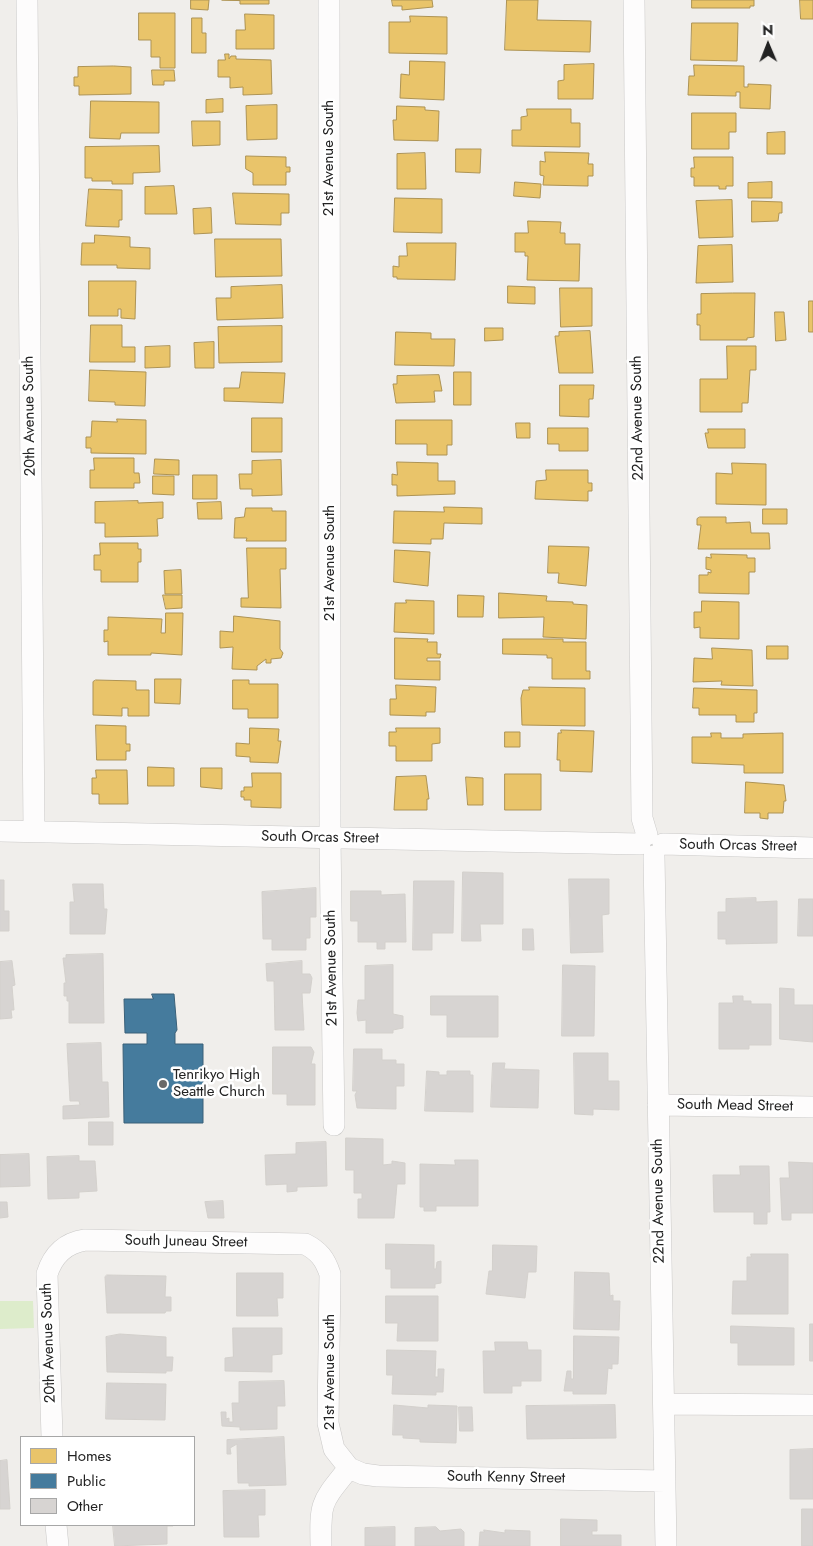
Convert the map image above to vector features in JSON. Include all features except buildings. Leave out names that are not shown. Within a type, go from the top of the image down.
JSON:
[{"type":"street","name":"20th Avenue South","points":[[27,0],[34,831]]},
{"type":"street","name":"21st Avenue South","points":[[329,0],[330,838],[334,1126]]},
{"type":"street","name":"22nd Avenue South","points":[[634,0],[642,818],[651,845],[666,1546]]},
{"type":"street","name":"South Orcas Street","points":[[0,831],[813,848]]},
{"type":"street","name":"South Mead Street","points":[[658,1105],[813,1107]]},
{"type":"street","name":"South Juneau Street","points":[[59,1252],[76,1241],[85,1240],[305,1244],[315,1249]]},
{"type":"street","name":"21st Avenue South","points":[[315,1249],[326,1260],[330,1274],[328,1423],[330,1438],[334,1449],[349,1468]]},
{"type":"street","name":"20th Avenue South","points":[[52,1436],[47,1274],[59,1252]]},
{"type":"street","points":[[664,1404],[813,1405]]},
{"type":"street","points":[[321,1546],[320,1509],[325,1498],[349,1468]]},
{"type":"street","name":"South Kenny Street","points":[[349,1468],[364,1474],[378,1476],[665,1481]]},
{"type":"street","points":[[56,1526],[58,1546]]},
{"type":"green space","points":[[0,1301],[33,1301],[34,1328],[0,1329]]},
{"type":"place","name":"Tenrikyo High Seattle Church","points":[[163,1084]]}]
